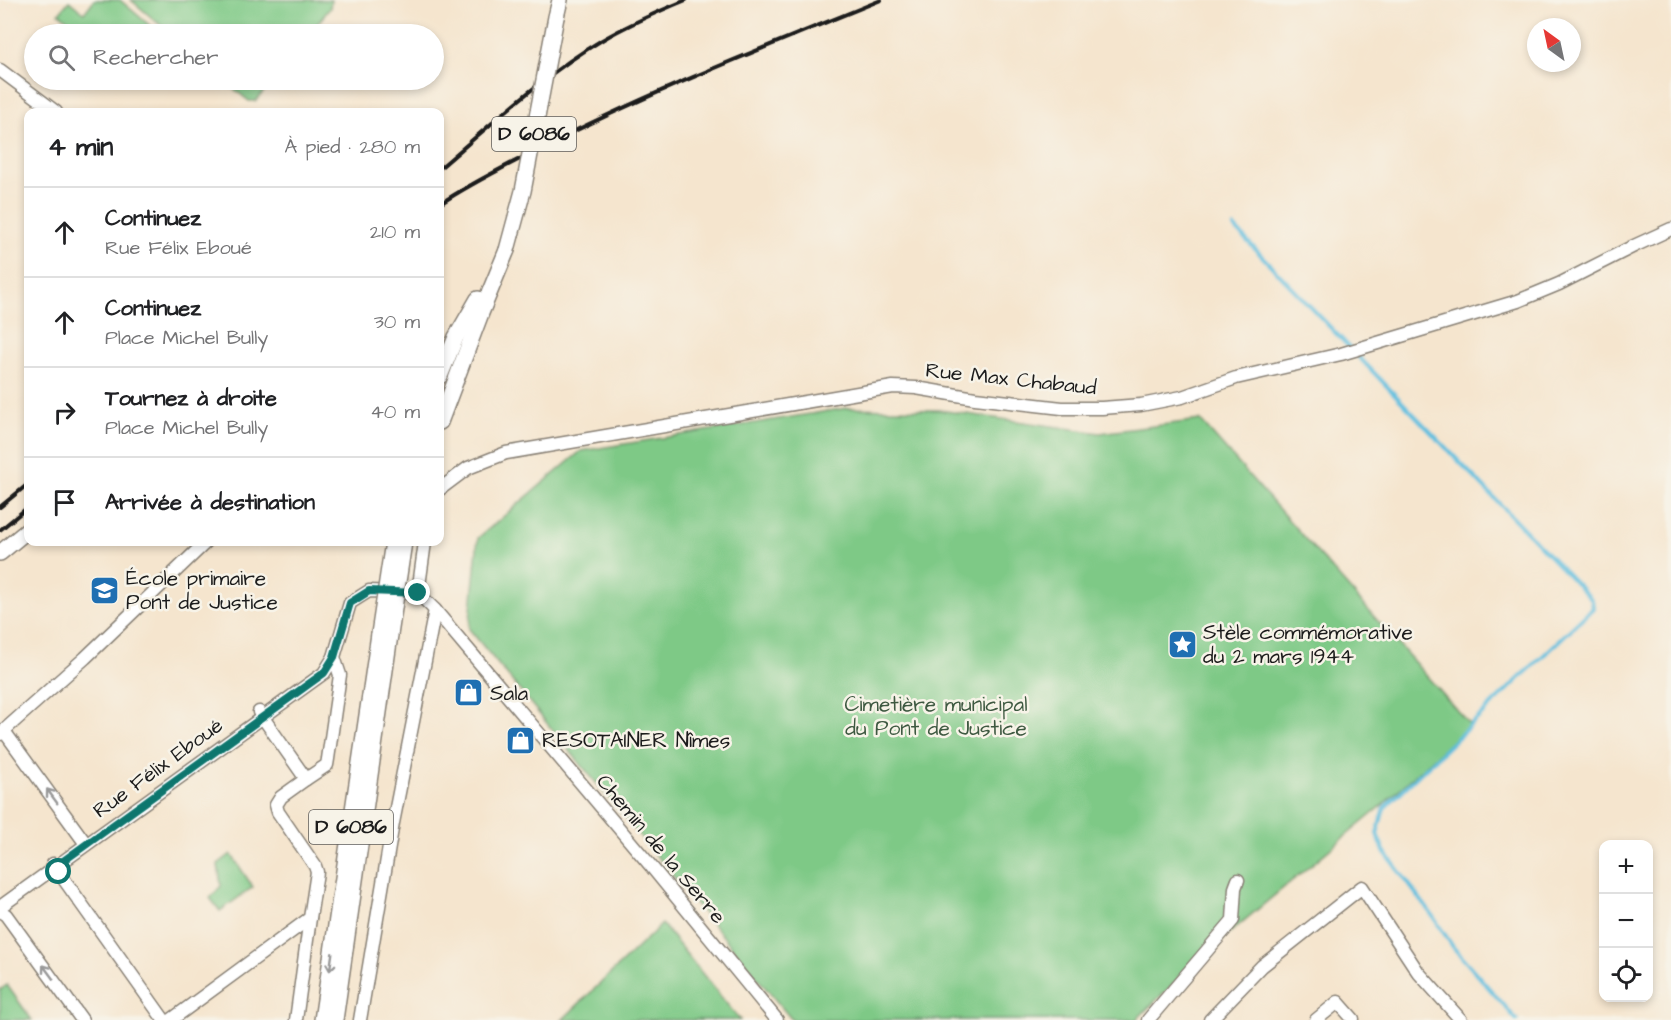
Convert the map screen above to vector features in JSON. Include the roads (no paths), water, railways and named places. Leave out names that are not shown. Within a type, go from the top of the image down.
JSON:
[{"type":"main road","name":"D 6086","points":[[555,0],[556,17]]},
{"type":"main road","name":"D 6086","points":[[444,411],[507,250],[525,180],[560,0]]},
{"type":"main road","name":"D 6086","points":[[444,356],[507,250]]},
{"type":"main road","points":[[444,356],[467,351]]},
{"type":"main road","points":[[0,553],[24,533]]},
{"type":"main road","name":"D 6086","points":[[335,1020],[384,635],[393,546]]},
{"type":"main road","name":"D 6086","points":[[322,1020],[384,635],[403,546]]},
{"type":"street","points":[[0,70],[24,88]]},
{"type":"street","points":[[27,90],[51,108]]},
{"type":"street","name":"Rue Max Chabaud","points":[[444,486],[468,468],[506,453],[893,387],[916,388],[975,398],[1062,408],[1141,405],[1182,397],[1236,378],[1343,353],[1518,301],[1559,284],[1671,229]]},
{"type":"street","points":[[86,844],[2,732],[85,658],[202,546]]},
{"type":"street","points":[[296,1020],[316,872],[315,866],[278,812],[276,804],[281,797],[327,765],[340,675],[334,657],[350,603],[369,591],[418,593],[424,546]]},
{"type":"street","name":"Chemin de la Serre","points":[[418,593],[435,610],[650,865],[777,1020]]},
{"type":"street","points":[[360,1020],[393,823],[435,610]]},
{"type":"street","name":"Rue Félix Eboué","points":[[0,909],[54,866],[261,715],[324,673],[334,657]]},
{"type":"street","points":[[261,715],[306,779]]},
{"type":"street","points":[[54,866],[164,1020]]},
{"type":"street","points":[[1148,1020],[1233,920],[1235,888],[1238,880]]},
{"type":"street","points":[[1210,1020],[1262,966],[1362,887],[1418,972],[1458,1019]]},
{"type":"street","points":[[0,909],[82,1020]]},
{"type":"street","points":[[171,1020],[310,918]]},
{"type":"street","points":[[1316,1020],[1338,1002],[1353,1019]]},
{"type":"waterway","points":[[1234,227],[1350,348]]},
{"type":"waterway","points":[[1355,353],[1592,600],[1593,608],[1384,808],[1377,834],[1384,851],[1453,947],[1517,1020]]},
{"type":"railway","points":[[444,165],[518,101],[580,54],[622,29],[686,0]]},
{"type":"railway","points":[[444,202],[501,169],[623,108],[881,0]]},
{"type":"railway","points":[[0,507],[24,487]]},
{"type":"railway","points":[[0,530],[24,510]]},
{"type":"place","name":"École primaire Pont de Justice","points":[[105,590]]},
{"type":"place","name":"Stèle commémorative du 2 mars 1944","points":[[1182,644]]},
{"type":"place","name":"Sala","points":[[469,693]]},
{"type":"place","name":"RESOTAINER Nîmes","points":[[521,740]]},
{"type":"park label","name":"Cimetière municipal du Pont de Justice","points":[[936,716]]}]
